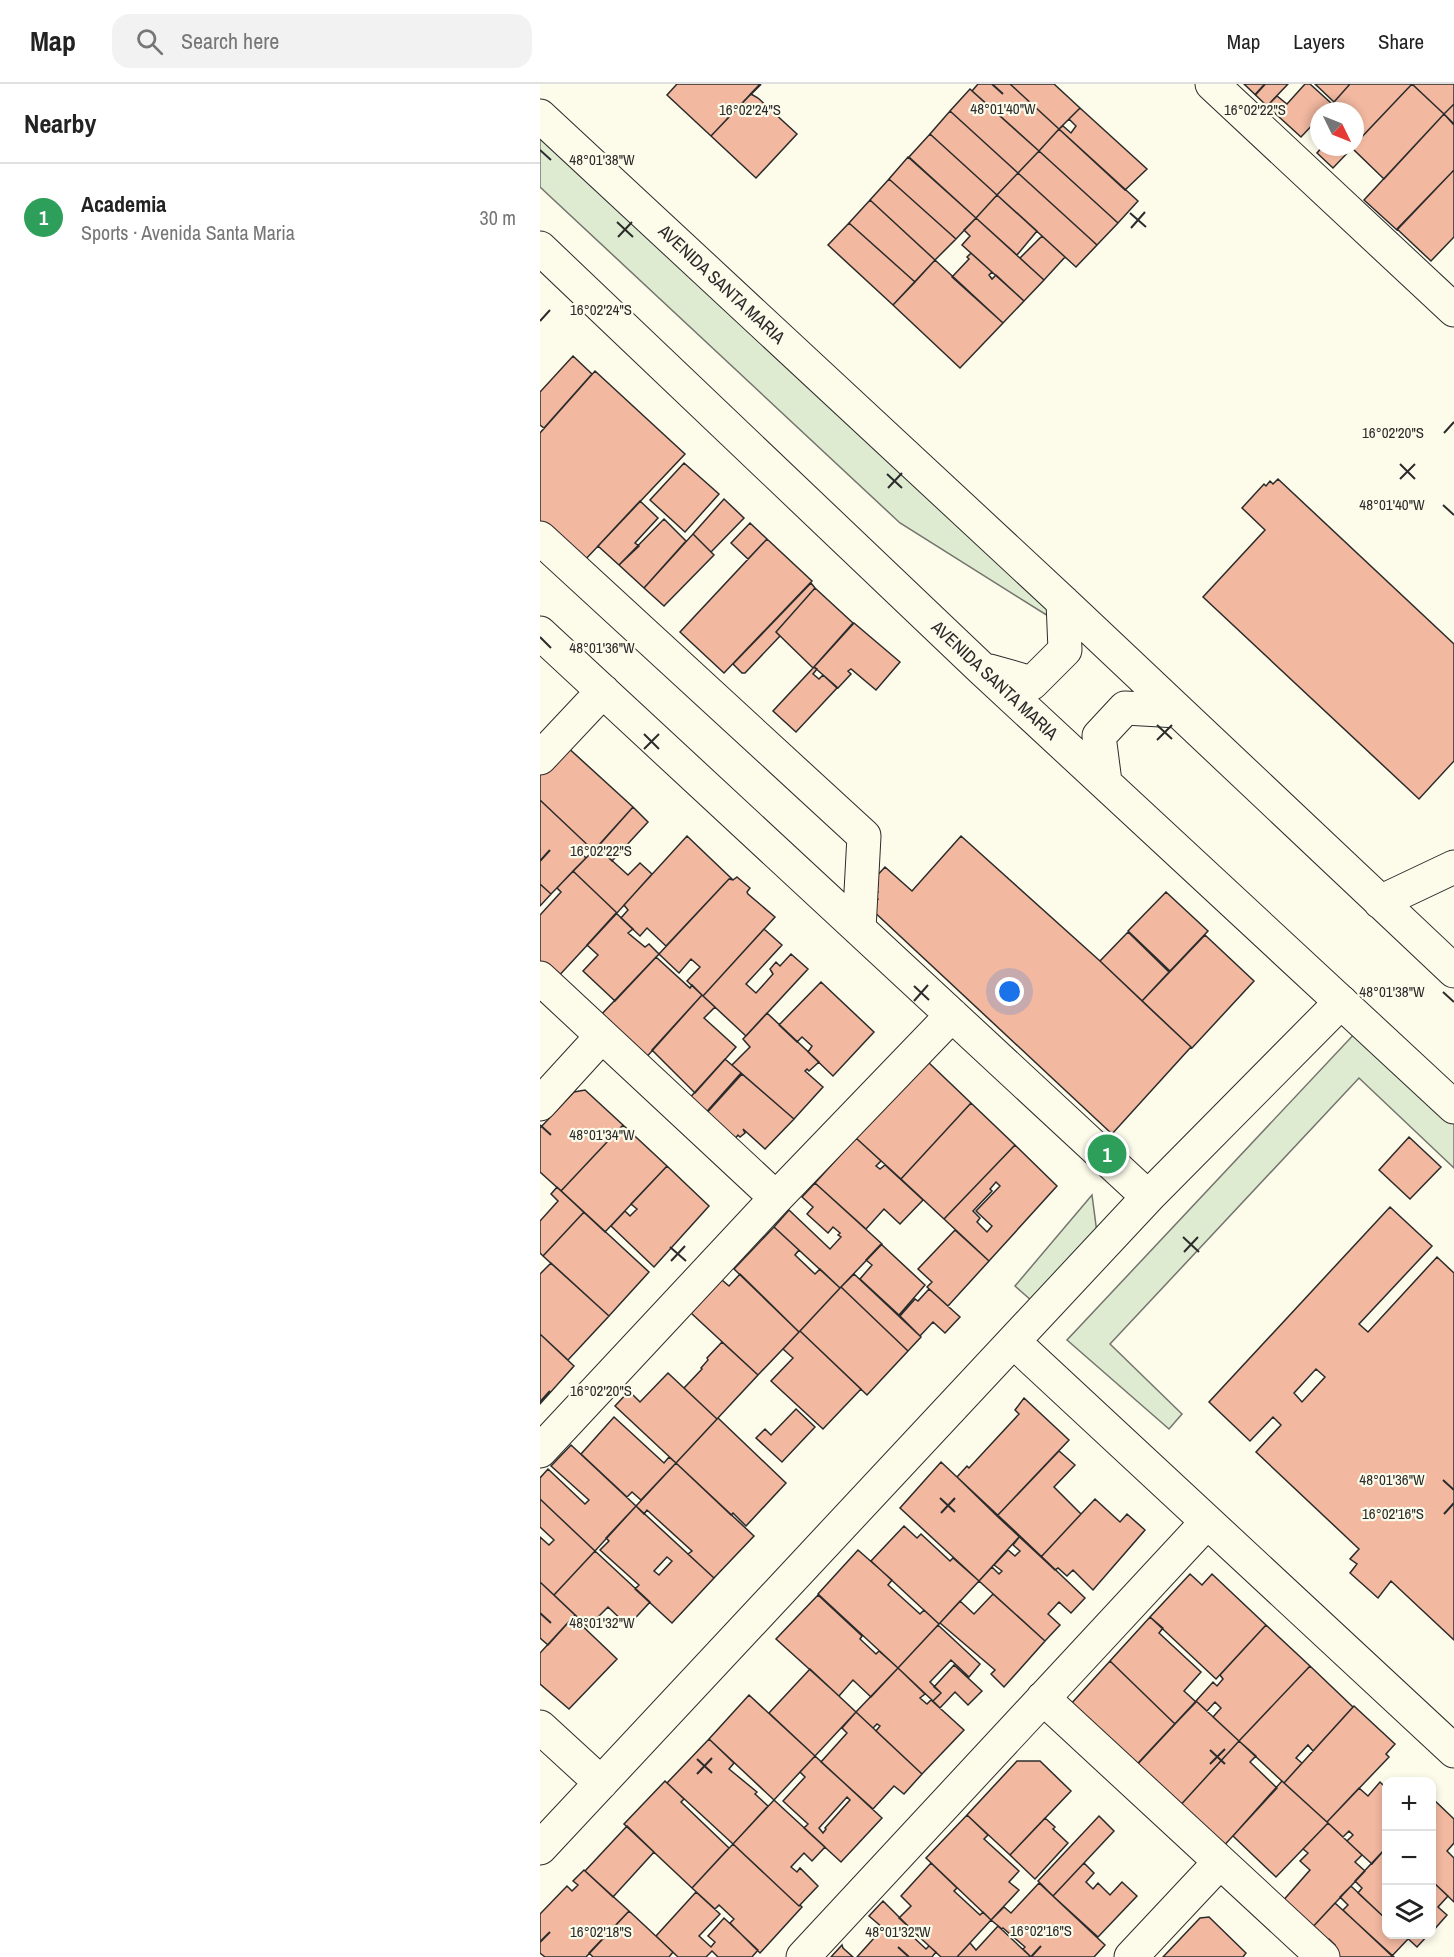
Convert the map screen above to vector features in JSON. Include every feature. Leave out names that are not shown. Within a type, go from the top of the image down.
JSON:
[{"type":"street","points":[[1212,84],[1454,310]]},
{"type":"street","name":"AVENIDA SANTA MARIA","points":[[540,116],[1063,602],[1380,902],[1453,960]]},
{"type":"street","name":"AVENIDA SANTA MARIA","points":[[540,248],[982,669],[1454,1107]]},
{"type":"street","points":[[540,538],[864,836],[859,929]]},
{"type":"street","points":[[982,669],[1032,683],[1065,650],[1063,602]]},
{"type":"street","points":[[540,633],[1148,1197]]},
{"type":"street","points":[[540,758],[603,691]]},
{"type":"street","points":[[1105,782],[1099,736],[1125,708],[1178,711]]},
{"type":"street","points":[[1380,902],[1454,867]]},
{"type":"street","points":[[540,978],[776,1198]]},
{"type":"street","points":[[540,1848],[1148,1197],[1341,1002]]},
{"type":"street","points":[[540,1451],[776,1198],[952,1015]]},
{"type":"street","points":[[540,1104],[602,1036]]},
{"type":"street","points":[[1014,1342],[1454,1751]]},
{"type":"street","points":[[803,1957],[1207,1522]]},
{"type":"street","points":[[1043,1698],[1323,1957]]},
{"type":"street","points":[[540,1726],[601,1783]]},
{"type":"street","points":[[1131,1957],[1220,1862]]},
{"type":"green space","points":[[540,129],[1057,608],[1053,619],[900,523],[540,187]]},
{"type":"green space","points":[[1358,1030],[1454,1121],[1454,1168],[1359,1078],[1110,1344],[1182,1414],[1169,1429],[1067,1340]]},
{"type":"green space","points":[[1092,1195],[1097,1233],[1032,1301],[1015,1286]]},
{"type":"building","points":[[677,84],[760,84],[711,136],[667,95]]},
{"type":"building","points":[[978,84],[1010,84],[1059,129],[1039,151],[972,91]]},
{"type":"building","points":[[1010,84],[1054,84],[1080,108],[1059,129]]},
{"type":"building","points":[[1244,84],[1288,84],[1267,106]]},
{"type":"building","points":[[1305,84],[1310,84],[1330,102],[1310,102],[1310,128],[1301,137],[1267,106],[1277,96],[1287,104]]},
{"type":"building","points":[[1315,84],[1350,84],[1334,102]]},
{"type":"building","points":[[1350,84],[1412,84],[1364,135],[1364,102],[1334,102]]},
{"type":"building","points":[[1412,84],[1444,114],[1384,179],[1360,156],[1364,156],[1364,135]]},
{"type":"building","points":[[1412,84],[1454,84],[1454,104],[1444,114]]},
{"type":"building","points":[[970,89],[1039,151],[1018,173],[950,111]]},
{"type":"building","points":[[751,94],[797,134],[756,178],[711,136]]},
{"type":"building","points":[[1454,104],[1454,123],[1453,124],[1444,114]]},
{"type":"building","points":[[1080,108],[1147,169],[1125,190],[1059,129],[1063,126],[1071,133],[1076,126],[1069,119]]},
{"type":"building","points":[[950,111],[1018,173],[997,195],[930,134]]},
{"type":"building","points":[[1444,114],[1454,124],[1454,170],[1397,230],[1364,200]]},
{"type":"building","points":[[1059,129],[1138,201],[1118,223],[1039,151]]},
{"type":"building","points":[[930,134],[997,195],[976,218],[909,157]]},
{"type":"building","points":[[1039,151],[1118,223],[1097,245],[1018,173]]},
{"type":"building","points":[[1320,156],[1344,156],[1333,168]]},
{"type":"building","points":[[908,157],[976,218],[956,239],[889,179]]},
{"type":"building","points":[[1454,170],[1454,237],[1431,261],[1397,229]]},
{"type":"building","points":[[1018,173],[1097,245],[1076,267],[997,195]]},
{"type":"building","points":[[889,179],[956,239],[935,260],[870,200]]},
{"type":"building","points":[[997,195],[1037,231],[1017,255],[976,218]]},
{"type":"building","points":[[870,200],[935,260],[915,282],[849,223]]},
{"type":"building","points":[[976,218],[1044,280],[1024,301],[962,245],[970,236],[964,230]]},
{"type":"building","points":[[849,223],[915,282],[893,305],[828,245]]},
{"type":"building","points":[[1042,236],[1065,257],[1044,280],[1020,258]]},
{"type":"building","points":[[971,253],[992,272],[989,275],[992,279],[996,275],[1024,301],[1003,323],[952,277],[969,259],[967,257]]},
{"type":"building","points":[[935,260],[1003,323],[960,368],[893,305]]},
{"type":"building","points":[[573,356],[592,374],[544,428],[540,425],[540,392]]},
{"type":"building","points":[[595,371],[685,454],[583,562],[540,522],[540,433]]},
{"type":"building","points":[[684,463],[719,494],[685,532],[650,500]]},
{"type":"building","points":[[1278,479],[1454,644],[1454,761],[1419,799],[1203,597],[1265,530],[1242,508],[1264,484],[1266,486],[1270,481],[1273,484]]},
{"type":"building","points":[[724,499],[744,518],[711,552],[693,534]]},
{"type":"building","points":[[640,501],[658,518],[635,543],[639,546],[619,565],[598,546]]},
{"type":"building","points":[[664,519],[686,541],[644,588],[619,565]]},
{"type":"building","points":[[750,523],[767,539],[748,559],[731,543]]},
{"type":"building","points":[[693,534],[714,555],[664,606],[644,588]]},
{"type":"building","points":[[767,539],[812,581],[724,673],[680,632]]},
{"type":"building","points":[[811,583],[815,588],[776,632],[780,636],[745,673],[742,673],[733,664]]},
{"type":"building","points":[[815,588],[853,623],[813,668],[776,632]]},
{"type":"building","points":[[854,623],[900,662],[876,690],[851,669],[848,671],[851,674],[838,688],[814,667]]},
{"type":"building","points":[[814,667],[817,669],[813,674],[819,679],[823,675],[837,688],[796,732],[773,711]]},
{"type":"building","points":[[565,745],[633,807],[594,851],[540,800],[540,772]]},
{"type":"building","points":[[540,800],[593,850],[591,853],[587,848],[582,854],[586,858],[551,894],[540,884]]},
{"type":"building","points":[[633,807],[648,822],[612,861],[597,847]]},
{"type":"building","points":[[687,836],[732,879],[729,879],[666,946],[647,928],[640,936],[621,918],[628,910],[624,905]]},
{"type":"building","points":[[961,836],[1100,961],[1191,1047],[1112,1134],[870,908],[878,899],[874,896],[878,892],[875,889],[878,885],[873,880],[885,867],[912,891]]},
{"type":"building","points":[[597,847],[628,875],[640,863],[652,874],[617,913],[573,871]]},
{"type":"building","points":[[573,871],[617,913],[555,980],[540,967],[540,915],[561,892],[557,888]]},
{"type":"building","points":[[737,877],[750,888],[748,894],[775,917],[703,996],[687,981],[700,967],[691,959],[679,973],[659,954],[729,879],[733,880]]},
{"type":"building","points":[[540,884],[551,894],[540,906]]},
{"type":"building","points":[[1166,892],[1208,931],[1170,971],[1128,931]]},
{"type":"building","points":[[616,913],[633,929],[628,933],[645,947],[649,944],[659,954],[615,1001],[583,971],[598,955],[587,945]]},
{"type":"building","points":[[764,929],[782,945],[746,984],[756,993],[773,974],[770,969],[776,962],[780,966],[791,954],[808,969],[746,1036],[703,996]]},
{"type":"building","points":[[1128,932],[1169,972],[1142,1001],[1100,961]]},
{"type":"building","points":[[1205,935],[1254,981],[1192,1048],[1142,1001]]},
{"type":"building","points":[[656,957],[690,988],[692,985],[702,995],[643,1061],[597,1019]]},
{"type":"building","points":[[821,982],[874,1032],[833,1076],[808,1052],[812,1046],[802,1037],[797,1042],[779,1025]]},
{"type":"building","points":[[702,995],[715,1007],[704,1018],[736,1047],[695,1093],[652,1050]]},
{"type":"building","points":[[767,1013],[819,1062],[809,1071],[807,1069],[805,1071],[823,1087],[794,1119],[732,1065],[750,1047],[743,1039]]},
{"type":"building","points":[[725,1059],[741,1073],[702,1117],[686,1102]]},
{"type":"building","points":[[927,1061],[971,1103],[901,1179],[856,1138]]},
{"type":"building","points":[[742,1074],[794,1119],[765,1149],[743,1129],[745,1133],[740,1137],[738,1135],[734,1140],[703,1117]]},
{"type":"building","points":[[585,1090],[623,1125],[561,1191],[540,1172],[540,1128],[574,1092]]},
{"type":"building","points":[[971,1103],[1015,1145],[944,1219],[901,1179]]},
{"type":"building","points":[[623,1125],[667,1166],[605,1232],[561,1191]]},
{"type":"building","points":[[1409,1137],[1441,1167],[1410,1199],[1379,1170]]},
{"type":"building","points":[[856,1138],[881,1161],[876,1166],[880,1169],[885,1165],[923,1200],[900,1224],[884,1209],[866,1229],[815,1183]]},
{"type":"building","points":[[1015,1145],[1057,1186],[989,1261],[944,1219]],"holes":[[[996,1182],[1000,1186],[976,1211],[992,1226],[987,1232],[977,1222],[980,1218],[973,1211],[992,1191],[990,1189]]]},
{"type":"building","points":[[667,1166],[709,1206],[654,1267],[611,1226],[625,1211],[630,1216],[637,1209],[631,1204]]},
{"type":"building","points":[[815,1183],[882,1244],[840,1288],[774,1227],[789,1210],[830,1249],[841,1237],[838,1235],[840,1233],[833,1227],[828,1233],[807,1214],[813,1207],[802,1197]]},
{"type":"building","points":[[557,1187],[584,1212],[543,1256],[540,1253],[540,1221],[558,1201],[551,1194]]},
{"type":"building","points":[[1390,1207],[1432,1246],[1359,1324],[1368,1332],[1437,1257],[1454,1273],[1454,1640],[1391,1581],[1378,1598],[1350,1573],[1357,1564],[1350,1559],[1359,1549],[1256,1452],[1281,1425],[1273,1417],[1250,1441],[1209,1402]],"holes":[[[1316,1369],[1325,1377],[1302,1402],[1294,1393]]]},
{"type":"building","points":[[584,1212],[649,1272],[609,1316],[543,1256]]},
{"type":"building","points":[[774,1227],[799,1250],[795,1255],[815,1274],[820,1269],[840,1288],[799,1332],[734,1269]]},
{"type":"building","points":[[955,1230],[989,1261],[948,1306],[927,1287],[932,1282],[918,1269]]},
{"type":"building","points":[[881,1244],[925,1285],[899,1315],[860,1279],[872,1265],[866,1260]]},
{"type":"building","points":[[551,1263],[609,1316],[568,1360],[540,1334],[540,1274]]},
{"type":"building","points":[[740,1274],[799,1332],[758,1375],[691,1313],[722,1280],[729,1286]]},
{"type":"building","points":[[854,1274],[921,1337],[908,1351],[841,1287]]},
{"type":"building","points":[[841,1287],[908,1351],[867,1395],[800,1331]]},
{"type":"building","points":[[929,1289],[960,1317],[945,1333],[933,1322],[920,1336],[900,1316],[915,1299],[918,1301]]},
{"type":"building","points":[[800,1331],[861,1389],[823,1429],[771,1381],[793,1358],[783,1349]]},
{"type":"building","points":[[540,1334],[574,1366],[540,1404]]},
{"type":"building","points":[[722,1342],[758,1375],[717,1419],[684,1388]]},
{"type":"building","points":[[668,1373],[717,1419],[676,1463],[615,1406],[629,1391],[640,1402]]},
{"type":"building","points":[[1024,1398],[1069,1440],[997,1516],[957,1477],[967,1466],[969,1468],[1019,1414],[1015,1410]]},
{"type":"building","points":[[796,1409],[815,1427],[782,1462],[756,1438],[765,1429],[771,1435]]},
{"type":"building","points":[[614,1417],[664,1463],[669,1457],[676,1463],[641,1500],[632,1492],[627,1497],[581,1454]]},
{"type":"building","points":[[718,1418],[786,1483],[746,1526],[733,1513],[731,1515],[676,1463]]},
{"type":"building","points":[[571,1445],[636,1506],[595,1551],[540,1499],[540,1478],[548,1469],[585,1504],[589,1500],[551,1466]]},
{"type":"building","points":[[1059,1451],[1075,1465],[1054,1487],[1081,1514],[1041,1557],[997,1516]]},
{"type":"building","points":[[941,1462],[1020,1536],[979,1581],[900,1508]]},
{"type":"building","points":[[676,1463],[754,1536],[714,1578],[688,1554],[692,1551],[647,1510],[644,1514],[636,1506]]},
{"type":"building","points":[[540,1499],[595,1551],[554,1595],[540,1582],[540,1537],[549,1545],[554,1540],[540,1527]]},
{"type":"building","points":[[1095,1499],[1120,1522],[1127,1514],[1145,1530],[1093,1590],[1073,1570],[1067,1576],[1058,1568],[1055,1570],[1041,1557]]},
{"type":"building","points":[[636,1506],[714,1578],[672,1623],[635,1589],[639,1585],[600,1550],[609,1541],[606,1538]],"holes":[[[667,1557],[672,1561],[659,1575],[654,1571]]]},
{"type":"building","points":[[904,1526],[917,1538],[921,1534],[950,1561],[953,1558],[979,1581],[939,1624],[871,1561]]},
{"type":"building","points":[[1020,1536],[1085,1598],[1071,1613],[1059,1602],[1048,1614],[1060,1625],[1045,1641],[979,1581],[992,1567],[999,1574],[1002,1571],[994,1565],[1008,1550],[1015,1556],[1020,1551],[1013,1545]]},
{"type":"building","points":[[858,1550],[892,1580],[888,1585],[920,1614],[924,1610],[939,1624],[898,1668],[818,1594]]},
{"type":"building","points":[[595,1551],[650,1602],[628,1626],[608,1607],[588,1627],[554,1595]]},
{"type":"building","points":[[1190,1574],[1202,1585],[1212,1574],[1266,1625],[1216,1679],[1150,1617]]},
{"type":"building","points":[[540,1582],[575,1615],[548,1645],[540,1638]]},
{"type":"building","points":[[993,1594],[1045,1641],[1004,1687],[991,1674],[995,1670],[940,1623],[960,1601],[974,1614]]},
{"type":"building","points":[[818,1595],[862,1636],[860,1639],[876,1654],[879,1651],[898,1668],[871,1697],[853,1680],[839,1696],[776,1639]]},
{"type":"building","points":[[573,1617],[617,1659],[569,1709],[540,1684],[540,1653]]},
{"type":"building","points":[[1150,1617],[1163,1628],[1159,1633],[1201,1672],[1184,1691],[1196,1702],[1175,1724],[1110,1661]]},
{"type":"building","points":[[938,1625],[980,1664],[969,1677],[951,1660],[930,1682],[941,1693],[933,1701],[898,1668]]},
{"type":"building","points":[[1266,1625],[1310,1666],[1239,1741],[1213,1717],[1221,1708],[1215,1702],[1207,1711],[1196,1701],[1213,1682],[1217,1686],[1223,1679],[1220,1675]]},
{"type":"building","points":[[1110,1661],[1175,1724],[1135,1767],[1070,1705]]},
{"type":"building","points":[[954,1665],[982,1691],[968,1705],[955,1692],[940,1708],[933,1701],[941,1693],[934,1687]]},
{"type":"building","points":[[1310,1666],[1353,1707],[1313,1751],[1308,1745],[1296,1758],[1302,1763],[1284,1783],[1239,1741]]},
{"type":"building","points":[[898,1668],[925,1694],[920,1698],[927,1704],[931,1700],[964,1730],[922,1774],[876,1731],[880,1726],[877,1724],[873,1728],[856,1712]]},
{"type":"building","points":[[810,1669],[856,1712],[815,1756],[769,1713]]},
{"type":"building","points":[[749,1695],[815,1756],[774,1800],[709,1739]]},
{"type":"building","points":[[1196,1701],[1239,1741],[1177,1809],[1128,1774]]},
{"type":"building","points":[[1354,1706],[1395,1744],[1386,1754],[1389,1757],[1327,1822],[1284,1783]]},
{"type":"building","points":[[856,1712],[922,1774],[904,1794],[894,1786],[873,1809],[821,1762],[847,1733],[842,1728]]},
{"type":"building","points":[[709,1739],[734,1763],[729,1769],[757,1792],[755,1794],[768,1806],[733,1844],[667,1783]]},
{"type":"building","points":[[1239,1741],[1256,1756],[1250,1762],[1277,1788],[1220,1850],[1177,1809]]},
{"type":"building","points":[[815,1756],[882,1818],[841,1862],[804,1828],[808,1824],[783,1801],[805,1777],[800,1772]],"holes":[[[847,1797],[850,1800],[825,1828],[823,1833],[819,1828]]]},
{"type":"building","points":[[1017,1761],[1040,1761],[1071,1791],[1010,1855],[967,1815]]},
{"type":"building","points":[[665,1781],[684,1799],[681,1802],[729,1848],[692,1888],[624,1824]]},
{"type":"building","points":[[1282,1781],[1328,1823],[1276,1877],[1233,1836]]},
{"type":"building","points":[[1380,1782],[1382,1784],[1382,1853],[1372,1864],[1347,1841],[1353,1835],[1349,1831],[1343,1837],[1327,1822],[1359,1788],[1368,1796]]},
{"type":"building","points":[[774,1800],[825,1847],[812,1861],[804,1853],[791,1867],[797,1872],[800,1868],[818,1886],[799,1906],[733,1844]]},
{"type":"building","points":[[1436,1802],[1454,1819],[1454,1843],[1447,1851],[1454,1858],[1454,1902],[1436,1885]]},
{"type":"building","points":[[967,1815],[988,1835],[984,1839],[1019,1871],[1009,1882],[1019,1890],[991,1920],[926,1858]]},
{"type":"building","points":[[1099,1816],[1114,1831],[1053,1896],[1038,1881]]},
{"type":"building","points":[[1045,1818],[1068,1843],[1035,1879],[1010,1855]]},
{"type":"building","points":[[1328,1823],[1362,1855],[1355,1862],[1365,1871],[1310,1930],[1281,1903],[1310,1870],[1300,1861],[1308,1853],[1303,1849]]},
{"type":"building","points":[[627,1826],[654,1852],[613,1897],[585,1871]]},
{"type":"building","points":[[733,1844],[802,1907],[760,1953],[730,1923],[734,1919],[719,1905],[715,1909],[692,1888]]},
{"type":"building","points":[[1382,1852],[1382,1915],[1358,1893],[1362,1888],[1355,1881]]},
{"type":"building","points":[[931,1863],[957,1888],[954,1891],[980,1915],[983,1912],[991,1920],[957,1957],[941,1957],[899,1918],[911,1906],[901,1896]]},
{"type":"building","points":[[1084,1863],[1094,1873],[1086,1882],[1093,1889],[1098,1883],[1110,1895],[1122,1882],[1137,1896],[1098,1937],[1053,1896]]},
{"type":"building","points":[[584,1870],[629,1911],[586,1957],[545,1957],[540,1953],[540,1914],[567,1886],[572,1891],[578,1885],[573,1881]]},
{"type":"building","points":[[1039,1883],[1105,1945],[1094,1957],[1031,1957],[1023,1949],[1025,1947],[991,1920],[1004,1907],[1011,1913]]},
{"type":"building","points":[[1436,1885],[1448,1896],[1438,1907],[1447,1915],[1436,1927]]},
{"type":"building","points":[[1351,1886],[1382,1915],[1382,1939],[1408,1939],[1392,1956],[1343,1910],[1348,1905],[1340,1897]]},
{"type":"building","points":[[696,1892],[720,1914],[699,1936],[711,1947],[715,1942],[708,1936],[724,1918],[758,1950],[752,1957],[718,1957],[712,1951],[706,1957],[678,1957],[656,1936]]},
{"type":"building","points":[[883,1901],[913,1931],[910,1934],[926,1949],[929,1946],[936,1952],[932,1957],[857,1957],[883,1928],[869,1916]]},
{"type":"building","points":[[1335,1903],[1394,1957],[1339,1957],[1331,1949],[1335,1945],[1329,1939],[1325,1944],[1310,1930]]},
{"type":"building","points":[[629,1911],[673,1952],[669,1957],[593,1957],[589,1953]]},
{"type":"building","points":[[1209,1917],[1246,1953],[1243,1957],[1163,1957],[1200,1918]]},
{"type":"building","points":[[998,1926],[1031,1957],[957,1957],[970,1943],[976,1950]]},
{"type":"building","points":[[1408,1939],[1424,1939],[1417,1947]]},
{"type":"building","points":[[842,1945],[853,1957],[831,1957]]},
{"type":"place","name":"Academia","points":[[1107,1154]]}]
